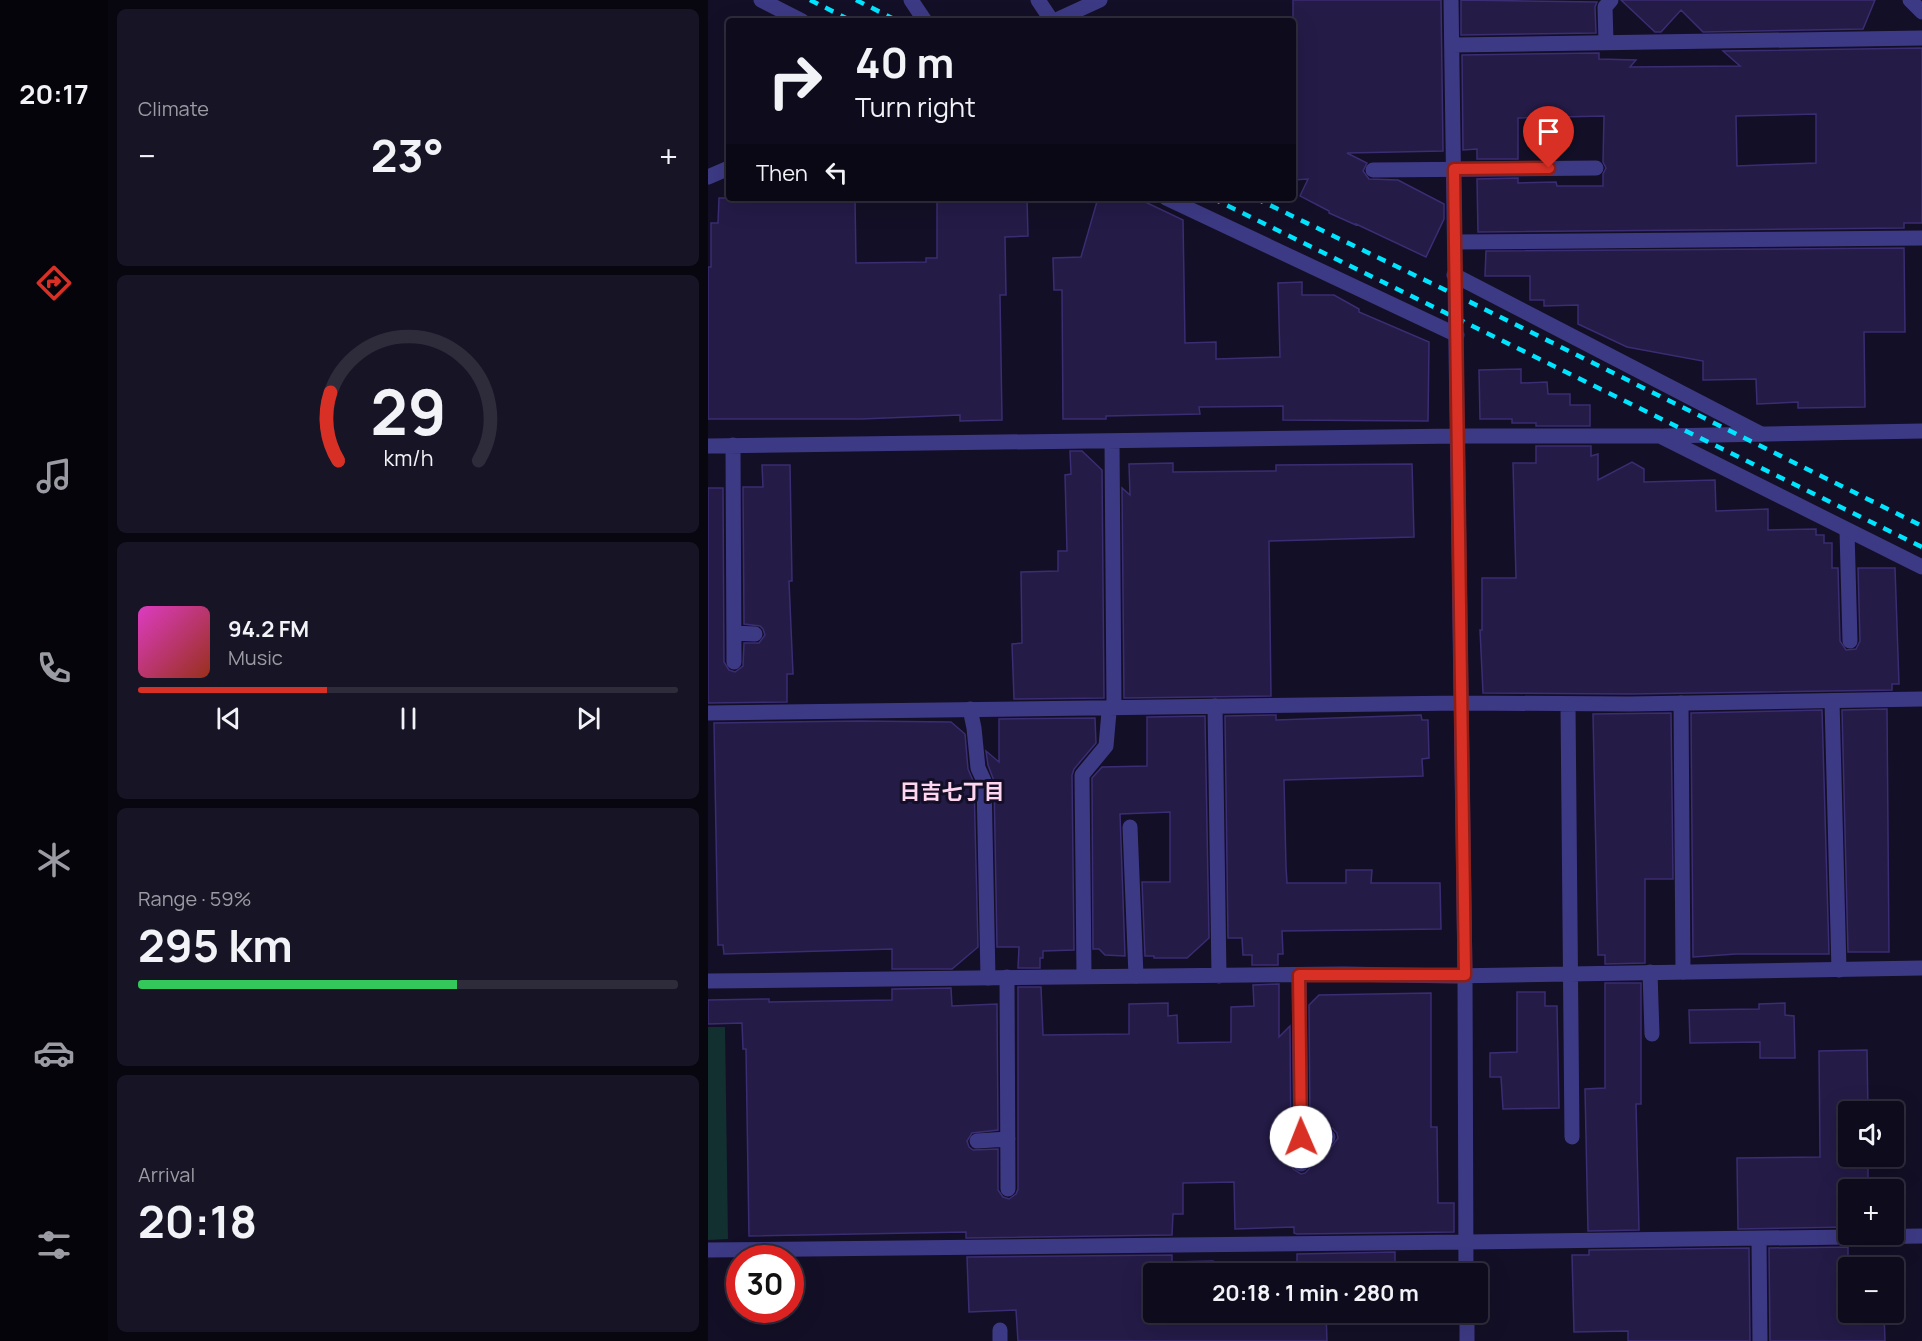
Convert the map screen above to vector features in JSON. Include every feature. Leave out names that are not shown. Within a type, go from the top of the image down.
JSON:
[{"type":"street","points":[[761,0],[796,18]]},
{"type":"street","points":[[911,0],[923,18]]},
{"type":"street","points":[[1038,0],[1051,18]]},
{"type":"street","points":[[1060,18],[1100,0]]},
{"type":"street","points":[[1451,0],[1465,975],[1466,1263]]},
{"type":"street","points":[[1606,42],[1605,7],[1611,0]]},
{"type":"street","points":[[1910,0],[1922,12]]},
{"type":"street","points":[[1452,45],[1922,38]]},
{"type":"street","points":[[1373,170],[1596,168]]},
{"type":"street","points":[[708,177],[726,169]]},
{"type":"street","points":[[1172,201],[1456,335]]},
{"type":"street","points":[[1455,242],[1922,238]]},
{"type":"street","points":[[1454,274],[1761,434]]},
{"type":"street","points":[[708,446],[1457,436],[1660,436],[1922,430]]},
{"type":"street","points":[[1660,436],[1922,567]]},
{"type":"street","points":[[1084,976],[1082,775],[1106,746],[1109,712],[1113,707],[1112,441]]},
{"type":"street","points":[[733,445],[734,662]]},
{"type":"street","points":[[1847,531],[1850,641]]},
{"type":"street","points":[[734,633],[755,634]]},
{"type":"street","points":[[708,713],[1215,705],[1461,703],[1568,705],[1922,699]]},
{"type":"street","points":[[1832,701],[1839,970]]},
{"type":"street","points":[[1681,703],[1683,972]]},
{"type":"street","points":[[1215,705],[1219,976]]},
{"type":"street","points":[[1568,705],[1572,1137]]},
{"type":"street","points":[[970,709],[978,768],[984,781],[988,978]]},
{"type":"street","points":[[1130,827],[1136,976]]},
{"type":"street","points":[[708,981],[1084,976],[1465,975],[1922,968]]},
{"type":"street","points":[[1650,972],[1652,1034]]},
{"type":"street","points":[[1299,975],[1301,1164]]},
{"type":"street","points":[[1007,977],[1008,1189]]},
{"type":"street","points":[[1301,1137],[1328,1137]]},
{"type":"street","points":[[977,1141],[1008,1139]]},
{"type":"street","points":[[708,1250],[1922,1236]]},
{"type":"street","points":[[1759,1239],[1760,1341]]},
{"type":"street","points":[[1467,1323],[1467,1341]]},
{"type":"green space","points":[[708,1027],[725,1027],[728,1239],[708,1240]]},
{"type":"building","points":[[1293,0],[1441,0],[1443,151],[1347,153],[1367,163],[1363,171],[1369,179],[1398,180],[1444,204],[1444,219],[1426,257],[1329,213],[1300,196],[1308,179],[1296,180],[1296,18],[1293,18]]},
{"type":"building","points":[[1461,0],[1597,2],[1595,7],[1596,33],[1461,35]]},
{"type":"building","points":[[1621,0],[1875,0],[1863,29],[1703,32],[1681,10],[1661,32],[1655,32]]},
{"type":"building","points":[[1922,48],[1922,223],[1904,223],[1904,228],[1478,232],[1477,179],[1518,178],[1518,183],[1556,182],[1557,186],[1603,186],[1603,174],[1606,168],[1603,162],[1604,116],[1518,118],[1518,159],[1477,159],[1477,149],[1463,150],[1462,55],[1599,53],[1599,59],[1636,60],[1630,67],[1740,66],[1723,51]],"holes":[[[1816,114],[1816,163],[1737,166],[1736,116]]]},
{"type":"building","points":[[719,198],[726,198],[726,201],[855,201],[856,263],[926,262],[926,258],[937,258],[937,201],[1027,201],[1028,236],[1005,237],[1006,295],[1000,295],[1002,420],[960,421],[960,415],[861,419],[708,419],[708,267],[711,267],[711,223],[718,223]]},
{"type":"building","points":[[1097,201],[1143,201],[1183,220],[1185,343],[1216,342],[1216,359],[1280,357],[1278,283],[1302,282],[1302,295],[1334,295],[1359,309],[1359,312],[1429,342],[1428,421],[1283,420],[1283,406],[1199,407],[1200,414],[1063,419],[1062,290],[1054,290],[1053,258],[1081,257]]},
{"type":"building","points":[[1904,248],[1905,332],[1864,332],[1865,407],[1798,408],[1798,402],[1757,404],[1756,379],[1703,380],[1703,361],[1627,347],[1578,324],[1578,305],[1544,306],[1544,300],[1530,300],[1530,276],[1485,276],[1486,251]]},
{"type":"building","points":[[1521,369],[1521,383],[1547,382],[1548,394],[1570,394],[1570,405],[1590,405],[1590,426],[1536,426],[1536,423],[1512,423],[1512,419],[1480,419],[1479,370]]},
{"type":"building","points":[[1536,446],[1591,446],[1591,456],[1598,454],[1598,480],[1632,462],[1644,469],[1644,482],[1715,480],[1716,511],[1768,509],[1768,530],[1816,529],[1816,535],[1824,535],[1824,543],[1832,543],[1832,568],[1838,568],[1840,641],[1846,650],[1856,649],[1860,641],[1858,568],[1895,568],[1899,684],[1892,684],[1892,690],[1630,694],[1483,693],[1480,630],[1482,630],[1482,578],[1516,578],[1513,463],[1536,463]]},
{"type":"building","points":[[1070,451],[1082,451],[1102,470],[1104,698],[1014,699],[1012,644],[1022,643],[1021,572],[1058,571],[1058,551],[1067,551],[1065,475],[1071,474]]},
{"type":"building","points":[[1173,463],[1173,472],[1276,471],[1276,465],[1412,464],[1414,537],[1269,541],[1271,696],[1124,698],[1122,488],[1130,495],[1129,464]]},
{"type":"building","points":[[762,465],[790,465],[792,581],[789,581],[793,674],[787,674],[787,702],[708,703],[708,488],[723,488],[724,662],[729,670],[735,672],[743,666],[744,643],[759,643],[765,635],[760,626],[744,624],[743,487],[763,487]]},
{"type":"building","points":[[1887,709],[1889,952],[1848,952],[1842,710]]},
{"type":"building","points":[[1822,710],[1829,954],[1736,954],[1693,957],[1691,713]]},
{"type":"building","points":[[1671,713],[1673,879],[1645,879],[1645,963],[1605,964],[1605,955],[1598,955],[1593,714]]},
{"type":"building","points":[[1276,715],[1276,720],[1421,715],[1422,720],[1428,720],[1429,758],[1422,759],[1423,776],[1284,780],[1286,867],[1287,883],[1346,883],[1346,870],[1372,870],[1371,883],[1440,883],[1441,929],[1282,931],[1283,954],[1278,954],[1278,965],[1252,965],[1252,955],[1243,955],[1242,938],[1228,938],[1225,716]]},
{"type":"building","points":[[1205,716],[1209,938],[1187,958],[1145,956],[1142,882],[1170,882],[1170,812],[1120,814],[1125,956],[1105,955],[1099,949],[1093,949],[1092,778],[1102,767],[1147,766],[1147,717]]},
{"type":"building","points":[[1095,718],[1096,743],[1074,769],[1072,775],[1074,950],[1043,951],[1040,968],[1018,968],[1019,947],[997,947],[994,781],[986,751],[999,762],[999,719]]},
{"type":"building","points":[[951,722],[965,734],[968,769],[974,783],[978,947],[952,969],[892,969],[892,949],[724,954],[723,945],[718,945],[714,723]]},
{"type":"building","points":[[1605,983],[1641,983],[1641,1104],[1636,1104],[1639,1230],[1588,1231],[1585,1089],[1605,1088]]},
{"type":"building","points":[[1279,984],[1279,1037],[1290,1026],[1291,1164],[1293,1169],[1301,1174],[1310,1168],[1311,1147],[1332,1146],[1338,1138],[1332,1128],[1310,1127],[1309,1005],[1319,995],[1431,993],[1431,1127],[1437,1127],[1438,1203],[1454,1203],[1454,1232],[1297,1234],[1294,1233],[1294,1227],[1235,1229],[1234,1182],[1183,1183],[1183,1214],[1173,1214],[1172,1235],[966,1238],[966,1232],[749,1236],[746,1049],[743,1049],[742,1023],[708,1024],[708,1000],[769,999],[769,1002],[892,1000],[892,989],[951,988],[952,1006],[997,1004],[998,1130],[972,1133],[967,1141],[973,1150],[998,1149],[998,1190],[1003,1197],[1009,1199],[1016,1194],[1018,1189],[1018,987],[1041,987],[1043,1035],[1129,1034],[1129,1004],[1168,1003],[1168,1016],[1177,1015],[1178,1043],[1231,1042],[1231,1007],[1254,1006],[1253,985]]},
{"type":"building","points":[[1517,992],[1545,992],[1545,1006],[1557,1006],[1559,1108],[1503,1109],[1501,1077],[1490,1077],[1490,1053],[1517,1052]]},
{"type":"building","points":[[1785,1003],[1785,1015],[1794,1016],[1795,1058],[1760,1058],[1760,1042],[1690,1043],[1689,1010],[1759,1009],[1759,1004]]},
{"type":"building","points":[[1867,1050],[1868,1101],[1838,1101],[1838,1167],[1868,1167],[1868,1179],[1838,1179],[1838,1227],[1738,1229],[1737,1158],[1820,1157],[1819,1051]]},
{"type":"building","points":[[1848,1247],[1848,1257],[1838,1257],[1838,1323],[1884,1323],[1885,1341],[1770,1341],[1769,1248]]},
{"type":"building","points":[[1749,1248],[1750,1341],[1628,1341],[1628,1331],[1574,1332],[1572,1255],[1589,1255],[1589,1250]]},
{"type":"building","points":[[1395,1252],[1395,1263],[1297,1263],[1297,1254]]},
{"type":"building","points":[[1172,1255],[1172,1262],[1213,1261],[1213,1263],[1143,1263],[1143,1323],[1326,1323],[1327,1341],[1018,1341],[1016,1310],[969,1312],[967,1257]]},
{"type":"railway","points":[[810,0],[846,18]]},
{"type":"railway","points":[[856,0],[892,18]]},
{"type":"railway","points":[[1218,201],[1922,547]]},
{"type":"railway","points":[[1261,201],[1922,526]]},
{"type":"district","name":"日吉七丁目","points":[[952,792]]},
{"type":"route","points":[[1301,1137],[1299,975],[1465,975],[1454,169],[1549,168]]}]
